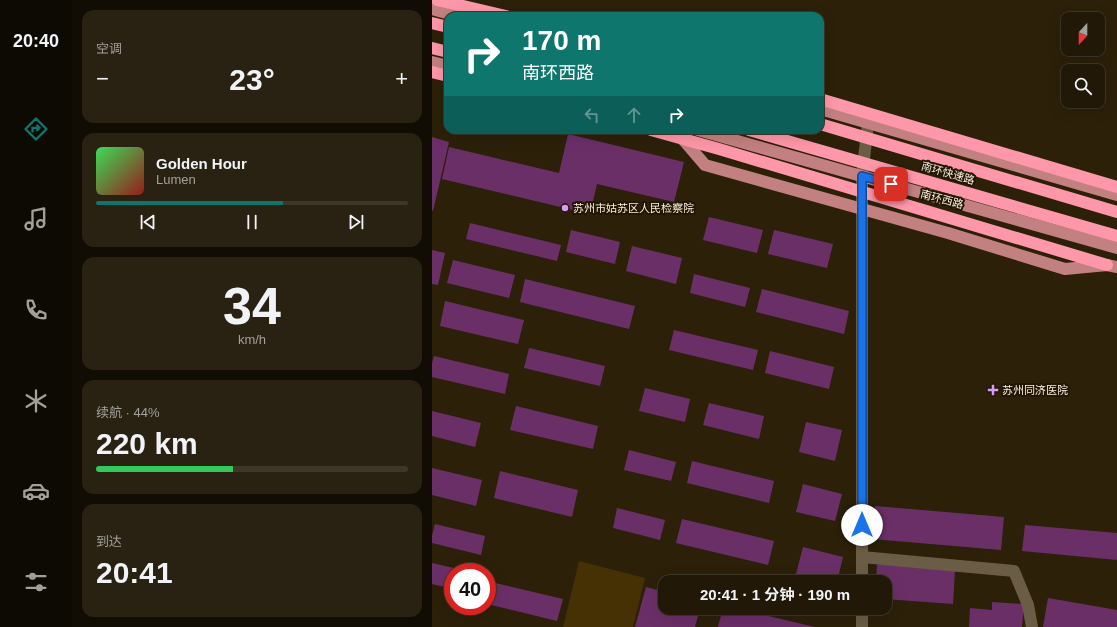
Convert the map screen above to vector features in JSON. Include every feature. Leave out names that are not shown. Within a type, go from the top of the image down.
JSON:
[{"type":"highway","points":[[437,0],[489,12]]},
{"type":"highway","points":[[432,23],[444,26]]},
{"type":"highway","points":[[432,48],[444,51]]},
{"type":"highway","points":[[432,72],[444,75]]},
{"type":"highway","points":[[824,100],[1117,187]]},
{"type":"highway","name":"南环快速路","points":[[824,125],[1117,212]]},
{"type":"highway","points":[[665,134],[1112,266]]},
{"type":"highway","name":"南环快速路","points":[[763,134],[1117,236]]},
{"type":"main road","points":[[432,10],[444,13]]},
{"type":"main road","points":[[432,62],[444,65]]},
{"type":"main road","points":[[824,110],[1117,195]]},
{"type":"main road","points":[[678,134],[705,165],[948,233],[1064,269],[1112,266]]},
{"type":"main road","name":"南环西路","points":[[712,134],[1117,248]]},
{"type":"street","points":[[862,575],[862,176],[868,122]]},
{"type":"street","points":[[862,557],[1014,571],[1028,605],[1032,627]]},
{"type":"street","points":[[862,615],[862,627]]},
{"type":"shaded area","points":[[579,561],[645,578],[633,627],[563,627]]},
{"type":"building","points":[[568,134],[684,162],[674,202],[597,184],[590,214],[442,179],[449,147],[559,173]]},
{"type":"building","points":[[432,137],[449,142],[433,211],[432,210]]},
{"type":"building","points":[[709,217],[763,230],[757,253],[703,240]]},
{"type":"building","points":[[470,223],[561,245],[557,261],[466,239]]},
{"type":"building","points":[[571,230],[620,242],[615,264],[566,252]]},
{"type":"building","points":[[774,230],[833,244],[827,268],[768,254]]},
{"type":"building","points":[[632,246],[682,258],[676,284],[626,271]]},
{"type":"building","points":[[432,250],[445,253],[438,285],[432,284]]},
{"type":"building","points":[[453,260],[515,275],[509,298],[447,283]]},
{"type":"building","points":[[694,274],[750,288],[745,307],[690,293]]},
{"type":"building","points":[[525,279],[635,306],[629,329],[520,302]]},
{"type":"building","points":[[762,289],[849,311],[844,334],[756,312]]},
{"type":"building","points":[[445,301],[524,320],[518,344],[440,326]]},
{"type":"building","points":[[674,330],[758,350],[753,370],[669,350]]},
{"type":"building","points":[[529,348],[605,366],[600,386],[524,368]]},
{"type":"building","points":[[770,351],[834,367],[829,389],[765,373]]},
{"type":"building","points":[[434,356],[509,374],[505,394],[432,377],[432,363]]},
{"type":"building","points":[[645,388],[690,399],[685,422],[639,411]]},
{"type":"building","points":[[709,403],[764,416],[759,439],[703,425]]},
{"type":"building","points":[[516,406],[598,426],[593,449],[510,430]]},
{"type":"building","points":[[432,411],[481,423],[475,447],[432,436]]},
{"type":"building","points":[[806,422],[842,430],[835,461],[799,452]]},
{"type":"building","points":[[629,450],[676,462],[671,481],[624,470]]},
{"type":"building","points":[[692,461],[774,481],[769,503],[687,483]]},
{"type":"building","points":[[432,468],[482,480],[476,506],[432,495]]},
{"type":"building","points":[[500,471],[578,490],[572,517],[494,498]]},
{"type":"building","points":[[803,484],[842,494],[835,521],[796,512]]},
{"type":"building","points":[[875,506],[1004,517],[1001,550],[872,539]]},
{"type":"building","points":[[617,508],[665,520],[660,540],[613,528]]},
{"type":"building","points":[[682,519],[774,541],[768,565],[676,543]]},
{"type":"building","points":[[435,524],[485,536],[481,555],[432,543]]},
{"type":"building","points":[[1025,525],[1117,533],[1117,560],[1022,551]]},
{"type":"building","points":[[803,547],[843,557],[839,575],[796,574]]},
{"type":"building","points":[[432,563],[444,566],[444,587],[432,584]]},
{"type":"building","points":[[877,564],[955,570],[953,604],[892,600],[892,575],[876,575]]},
{"type":"building","points":[[496,583],[563,599],[557,621],[496,606]]},
{"type":"building","points":[[646,587],[658,590],[658,615],[698,615],[695,627],[635,627]]},
{"type":"building","points":[[1048,598],[1117,610],[1117,627],[1043,627]]},
{"type":"building","points":[[992,602],[1024,604],[1022,627],[969,627],[970,608],[992,610]]},
{"type":"building","points":[[721,615],[764,615],[815,627],[718,627]]},
{"type":"place","name":"苏州市姑苏区人民检察院","points":[[565,208]]},
{"type":"place","name":"苏州同济医院","points":[[993,390]]},
{"type":"route","points":[[862,525],[862,176],[891,184]]}]
